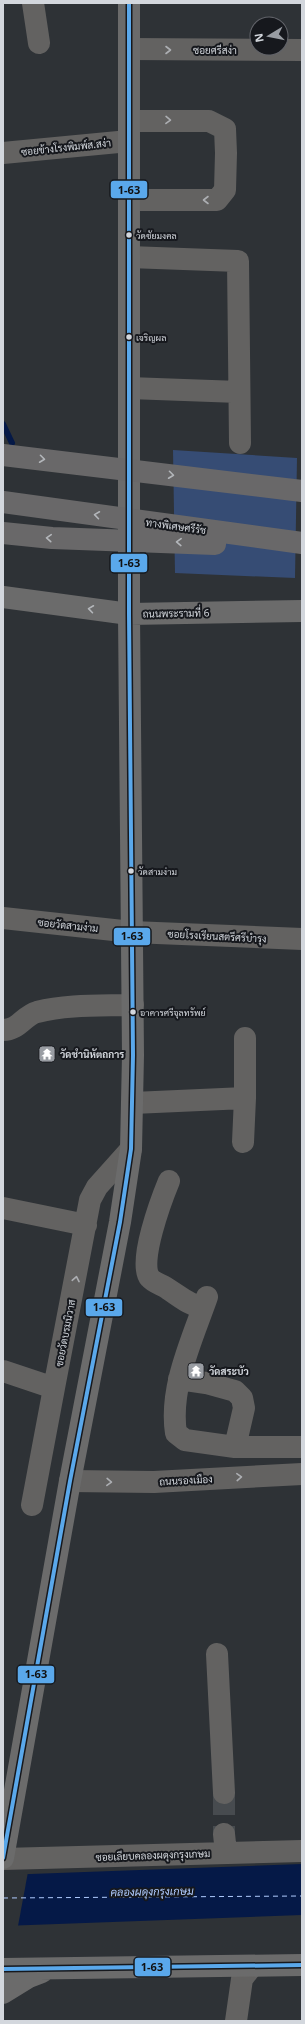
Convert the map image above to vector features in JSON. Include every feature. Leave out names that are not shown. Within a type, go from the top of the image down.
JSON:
[{"type":"highway","points":[[3,455],[302,491]]},
{"type":"highway","name":"ทางพิเศษศรีรัช","points":[[3,502],[302,543]]},
{"type":"highway","points":[[3,533],[52,538],[302,547]]},
{"type":"main road","points":[[3,1858],[70,1481],[128,1176],[131,1148],[133,1104],[133,1005],[129,614],[129,3]]},
{"type":"main road","name":"ถนนพระรามที่ 6","points":[[3,597],[129,614],[302,610]]},
{"type":"main road","points":[[3,1969],[302,1965]]},
{"type":"main road","points":[[3,1993],[28,1977],[50,1969]]},
{"type":"street","points":[[33,3],[39,43]]},
{"type":"street","name":"ซอยศรีสง่า","points":[[129,49],[302,50]]},
{"type":"street","name":"ซอยข้างโรงพิมพ์ส.สง่า","points":[[3,154],[129,131],[209,121],[224,129],[226,153],[225,190],[217,200],[129,200]]},
{"type":"street","points":[[129,257],[238,261],[240,443]]},
{"type":"street","points":[[129,388],[239,392]]},
{"type":"street","name":"ซอยวัดสามง่าม","points":[[3,918],[132,932]]},
{"type":"street","name":"ซอยโรงเรียนสตรีศรีบำรุง","points":[[132,932],[302,939]]},
{"type":"street","points":[[3,1030],[13,1029],[19,1026],[29,1015],[56,1008],[133,1005]]},
{"type":"street","points":[[243,1142],[245,1038]]},
{"type":"street","points":[[133,1104],[245,1098]]},
{"type":"street","name":"ซอยวัดบรมนิวาส","points":[[32,1505],[90,1200],[97,1187],[131,1148]]},
{"type":"street","points":[[169,1181],[156,1218],[146,1261],[146,1270],[150,1278],[187,1302],[205,1302],[179,1380],[174,1419],[176,1434],[185,1440],[235,1447],[302,1447]]},
{"type":"street","points":[[3,1208],[86,1225]]},
{"type":"street","points":[[3,1371],[54,1388]]},
{"type":"street","points":[[179,1380],[206,1383],[235,1391],[242,1398],[244,1408],[235,1447]]},
{"type":"street","name":"ถนนรองเมือง","points":[[70,1481],[154,1482],[302,1474]]},
{"type":"street","points":[[217,1654],[224,1793]]},
{"type":"street","name":"ซอยเลียบคลองผดุงกรุงเกษม","points":[[3,1858],[37,1858],[225,1843],[302,1851]]},
{"type":"street","points":[[236,2021],[242,1979],[252,1966]]},
{"type":"shaded area","points":[[173,450],[297,458],[295,578],[175,573]]},
{"type":"water","name":"คลองผดุงกรุงเกษม","points":[[302,1864],[302,1915],[3,1926],[3,1875]]},
{"type":"pier","points":[[28,1872],[18,1926],[3,1926],[3,1873]]},
{"type":"waterway","points":[[3,424],[12,443]]},
{"type":"ferry route","points":[[3,1898],[302,1896]]},
{"type":"tunnel","points":[[224,1793],[224,1834]]},
{"type":"transit line","name":"1-63","points":[[3,1858],[70,1481],[120,1222],[131,1149],[133,1055],[129,614],[129,3]]},
{"type":"transit line","name":"1-63","points":[[3,1969],[302,1965]]},
{"type":"place","name":"วัดชัยมงคล","points":[[129,235]]},
{"type":"place","name":"เจริญผล","points":[[129,337]]},
{"type":"place","name":"วัดสามง่าม","points":[[131,871]]},
{"type":"place","name":"อาคารศรีจุลทรัพย์","points":[[133,1012]]},
{"type":"place","name":"วัดชำนิหัตถการ","points":[[47,1054]]},
{"type":"place","name":"วัดสระบัว","points":[[196,1371]]}]
